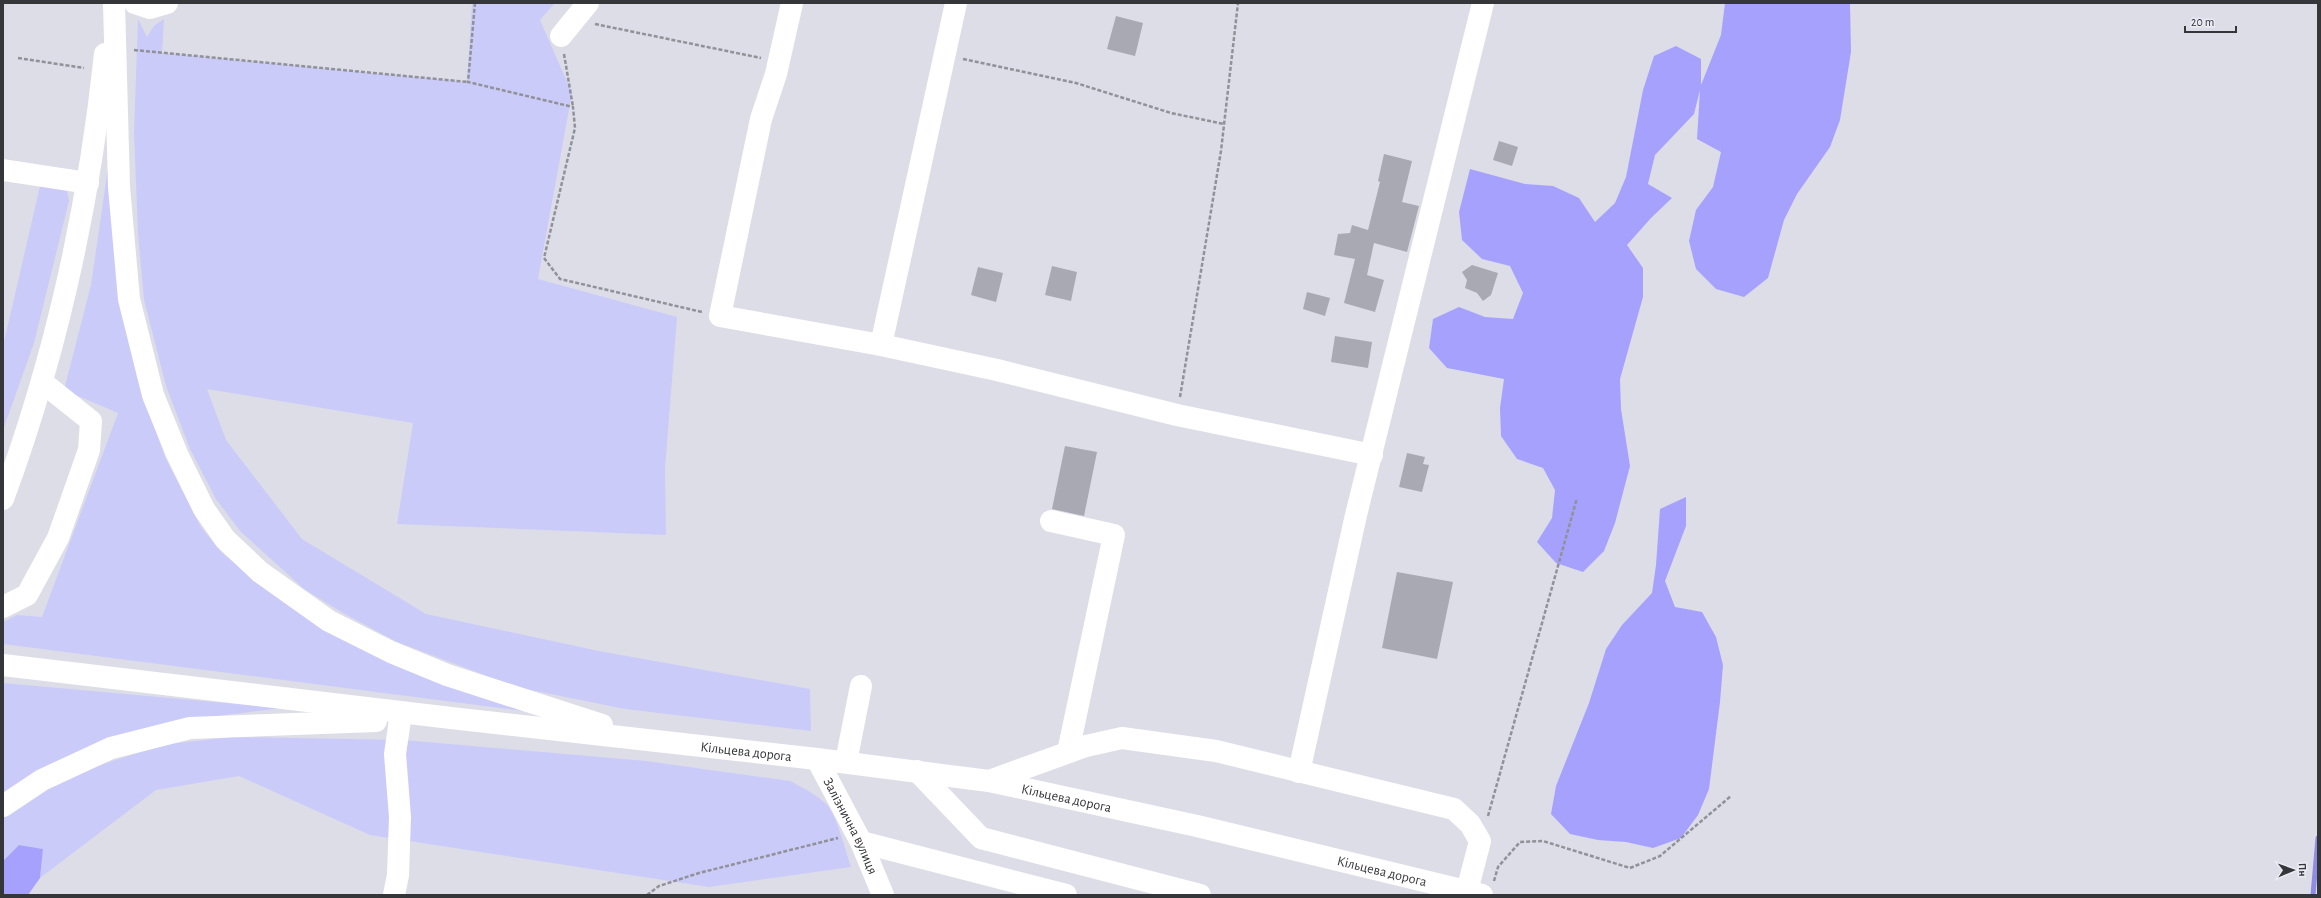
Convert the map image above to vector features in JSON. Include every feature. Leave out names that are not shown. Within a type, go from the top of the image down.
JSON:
[{"type":"main road","points":[[3,499],[42,382],[70,276],[88,183],[103,71],[110,3]]},
{"type":"main road","points":[[114,3],[119,187],[129,300],[153,395],[177,454],[204,509],[225,539],[260,572],[295,598],[329,621],[391,652],[447,675],[645,739]]},
{"type":"main road","points":[[135,3],[150,8],[167,3]]},
{"type":"main road","points":[[792,3],[779,61],[762,119],[720,316],[881,345],[997,370],[1177,415],[1372,455]]},
{"type":"main road","points":[[881,345],[956,3]]},
{"type":"main road","points":[[1299,772],[1372,455],[1483,3]]},
{"type":"main road","points":[[561,36],[582,11]]},
{"type":"main road","points":[[3,170],[88,183]]},
{"type":"main road","points":[[3,607],[27,595],[58,538],[89,450],[91,421],[42,382]]},
{"type":"main road","points":[[1050,521],[1114,535],[1068,752]]},
{"type":"main road","points":[[10,666],[645,739]]},
{"type":"main road","points":[[846,762],[861,686]]},
{"type":"main road","points":[[3,806],[42,780],[111,748],[190,728],[452,718]]},
{"type":"main road","points":[[394,895],[398,875],[400,817],[394,754],[400,720]]},
{"type":"main road","points":[[989,781],[1086,746],[1122,738],[1216,751],[1454,810],[1470,824],[1480,841],[1466,895]]},
{"type":"main road","name":"Кільцева дорога","points":[[645,739],[846,762],[989,781],[1197,826],[1410,877],[1487,892]]},
{"type":"main road","name":"Залізнична вулиця","points":[[817,759],[857,836],[883,895]]},
{"type":"main road","points":[[917,771],[981,838],[1200,895]]},
{"type":"main road","points":[[857,836],[1066,895]]},
{"type":"path","points":[[468,82],[475,3]]},
{"type":"path","points":[[1177,415],[1224,124],[1238,3]]},
{"type":"path","points":[[582,11],[700,47],[779,61]]},
{"type":"path","points":[[561,36],[575,128],[544,258],[560,279],[720,316]]},
{"type":"path","points":[[116,48],[468,82],[573,107]]},
{"type":"path","points":[[945,54],[1076,83],[1171,113],[1224,124]]},
{"type":"path","points":[[18,58],[103,71]]},
{"type":"path","points":[[1480,841],[1577,498]]},
{"type":"path","points":[[1487,892],[1498,868],[1520,842],[1543,840],[1630,868],[1660,856],[1730,796]]},
{"type":"path","points":[[647,895],[659,886],[699,872],[788,849],[857,836]]},
{"type":"shaded area","points":[[472,3],[555,3],[540,20],[572,93],[538,279],[677,317],[665,469],[666,535],[397,524],[413,423],[207,389],[226,440],[302,539],[426,614],[599,651],[810,689],[811,731],[625,709],[516,687],[397,642],[343,613],[304,589],[240,531],[216,499],[190,449],[166,386],[144,300],[138,234],[134,132],[138,19],[147,37],[154,26],[164,19],[162,53],[467,82]]},
{"type":"shaded area","points":[[1725,3],[1850,3],[1851,52],[1840,120],[1830,147],[1797,194],[1784,220],[1768,278],[1744,297],[1716,289],[1696,269],[1689,241],[1696,210],[1713,187],[1721,152],[1697,139],[1700,90],[1694,114],[1655,155],[1648,184],[1672,198],[1651,218],[1627,245],[1643,268],[1643,297],[1620,379],[1621,409],[1630,466],[1615,523],[1604,551],[1583,572],[1556,563],[1537,542],[1552,518],[1555,490],[1543,468],[1517,459],[1501,436],[1500,408],[1504,379],[1447,368],[1429,348],[1433,319],[1459,307],[1485,317],[1513,319],[1523,293],[1510,266],[1482,259],[1462,240],[1459,212],[1470,169],[1525,184],[1553,186],[1579,198],[1595,222],[1615,203],[1626,177],[1643,90],[1654,56],[1676,46],[1701,59],[1701,85],[1721,35]]},
{"type":"shaded area","points":[[109,161],[118,288],[137,377],[165,457],[201,527],[222,553],[267,588],[523,711],[3,644],[3,622],[17,615],[42,617],[118,413],[64,390],[91,285]]},
{"type":"shaded area","points":[[41,182],[67,191],[69,201],[34,343],[3,430],[3,346]]},
{"type":"shaded area","points":[[1686,497],[1686,526],[1665,581],[1675,607],[1702,612],[1716,637],[1723,665],[1709,789],[1698,815],[1681,838],[1653,848],[1626,842],[1598,840],[1570,834],[1551,814],[1556,786],[1589,703],[1606,649],[1622,625],[1652,593],[1656,565],[1660,509]]},
{"type":"shaded area","points":[[3,683],[282,708],[185,720],[3,794]]},
{"type":"shaded area","points":[[233,737],[403,740],[646,761],[790,781],[818,798],[831,810],[838,825],[851,867],[709,887],[370,835],[239,776],[156,790],[40,878],[43,849],[19,845],[3,861],[3,816],[46,788],[90,768],[167,744]]},
{"type":"shaded area","points":[[19,845],[43,849],[40,878],[28,895],[3,895],[3,861]]},
{"type":"building","points":[[1116,16],[1143,23],[1135,56],[1107,49]]},
{"type":"building","points":[[1499,141],[1518,147],[1512,166],[1493,160]]},
{"type":"building","points":[[1384,154],[1412,161],[1402,202],[1419,206],[1407,252],[1374,243],[1367,275],[1384,280],[1375,312],[1344,303],[1355,259],[1334,255],[1338,234],[1350,233],[1352,225],[1368,230],[1380,182],[1378,181]]},
{"type":"building","points":[[1472,265],[1498,273],[1491,295],[1483,301],[1477,293],[1465,288],[1467,280],[1462,272]]},
{"type":"building","points":[[1052,266],[1077,272],[1071,301],[1045,295]]},
{"type":"building","points":[[978,267],[1003,273],[996,302],[971,295]]},
{"type":"building","points":[[1307,292],[1330,298],[1325,316],[1303,309]]},
{"type":"building","points":[[1335,336],[1372,342],[1368,368],[1331,362]]},
{"type":"building","points":[[1065,446],[1097,452],[1084,516],[1052,509]]},
{"type":"building","points":[[1407,453],[1425,457],[1423,464],[1429,465],[1422,492],[1399,487]]},
{"type":"building","points":[[1397,572],[1453,582],[1437,659],[1382,648]]},
{"type":"waterway","points":[[2313,895],[2318,838]]}]
